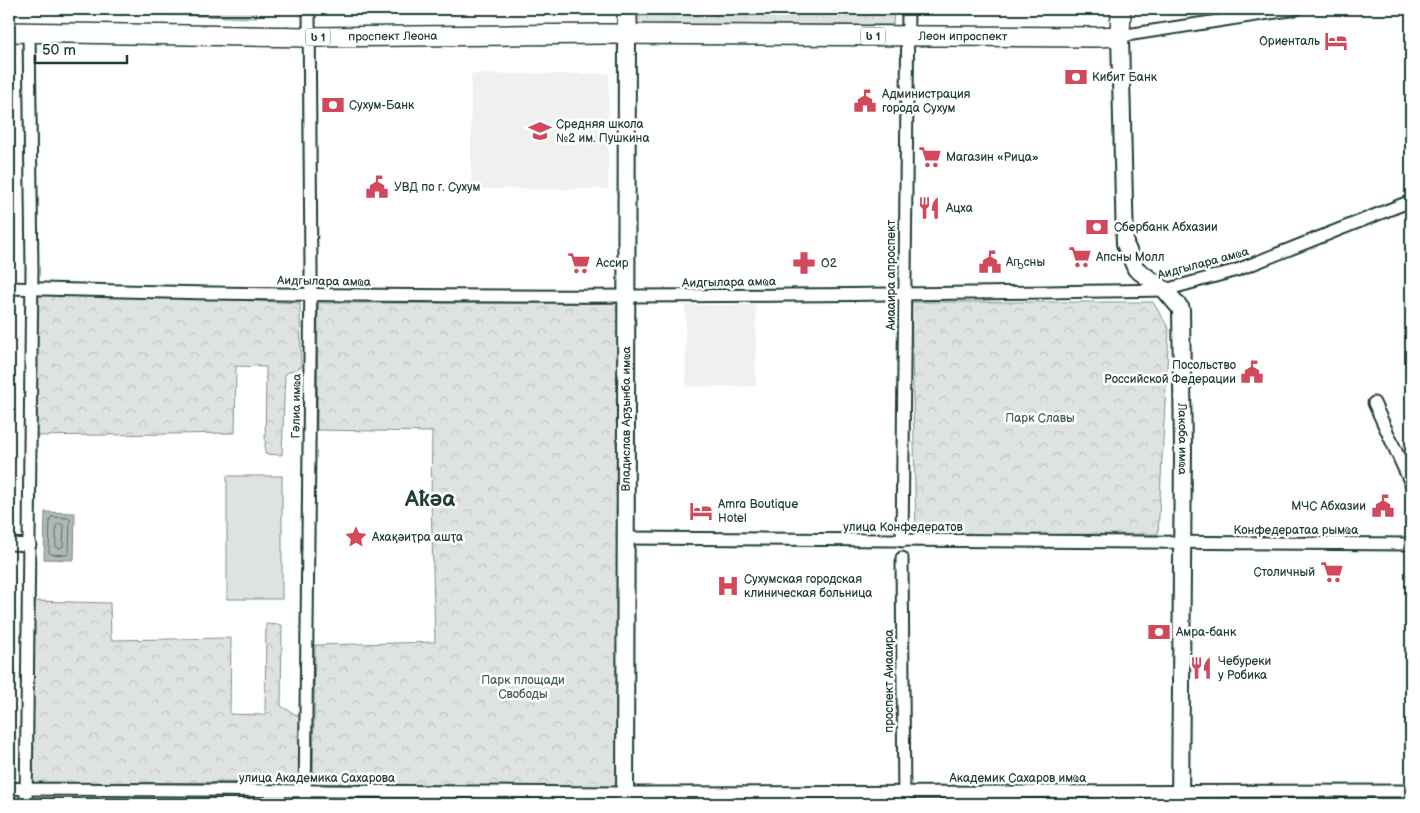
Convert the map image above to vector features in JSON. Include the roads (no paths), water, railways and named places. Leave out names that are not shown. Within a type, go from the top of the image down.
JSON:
[{"type":"highway","points":[[626,34],[627,9]]},
{"type":"highway","points":[[1120,36],[1121,9]]},
{"type":"highway","name":"проспект Леона","points":[[9,32],[309,37],[626,34]]},
{"type":"highway","name":"Леон ипроспект","points":[[626,34],[1120,36]]},
{"type":"main road","name":"Владислав Арӡынба имҩа","points":[[625,799],[626,34]]},
{"type":"main road","name":"Лакоба имҩа","points":[[1120,36],[1125,244],[1136,268],[1165,290],[1181,310],[1183,451],[1180,798]]},
{"type":"street","name":"Гәлиа имҩа","points":[[305,804],[310,295],[309,9]]},
{"type":"street","name":"Аиааира апроспект","points":[[902,541],[908,9]]},
{"type":"street","name":"Леон ипроспект","points":[[1120,36],[1296,9]]},
{"type":"street","points":[[26,804],[32,289],[29,32]]},
{"type":"street","name":"Аидгылара амҩа","points":[[9,288],[310,295],[626,297],[1165,290],[1237,270],[1411,201]]},
{"type":"street","points":[[1374,404],[1411,484]]},
{"type":"street","name":"улица Конфедератов","points":[[625,538],[1181,543]]},
{"type":"street","name":"Конфедератаа рымҩа","points":[[1181,543],[1411,544]]},
{"type":"street","points":[[9,544],[30,545]]},
{"type":"street","name":"проспект Аиааира","points":[[902,558],[904,798]]},
{"type":"street","name":"улица Академика Сахарова","points":[[9,788],[305,791],[625,799]]},
{"type":"street","name":"Академик Сахаров имҩа","points":[[625,799],[1180,798],[1411,791]]},
{"type":"water","points":[[45,512],[75,513],[74,560],[44,559]]},
{"type":"place","name":"Ориенталь","points":[[1336,41]]},
{"type":"place","name":"Кибит Банк","points":[[1076,77]]},
{"type":"place","name":"Администрация города Сухум","points":[[865,101]]},
{"type":"place","name":"Сухум-Банк","points":[[333,105]]},
{"type":"place","name":"Средняя школа №2 им. Пушкина","points":[[540,131]]},
{"type":"place","name":"Магазин «Рица»","points":[[930,157]]},
{"type":"place","name":"УВД по г. Сухум","points":[[377,187]]},
{"type":"place","name":"Ацха","points":[[929,208]]},
{"type":"place","name":"Сбербанк Абхазии","points":[[1097,227]]},
{"type":"place","name":"Апсны Молл","points":[[1080,257]]},
{"type":"place","name":"Аҧсны","points":[[990,262]]},
{"type":"place","name":"Ассир","points":[[579,263]]},
{"type":"place","name":"О2","points":[[804,263]]},
{"type":"place","name":"Посольство Российской Федерации","points":[[1252,372]]},
{"type":"place","name":"МЧС Абхазии","points":[[1383,506]]},
{"type":"place","name":"Amra Boutique Hotel","points":[[701,511]]},
{"type":"place","name":"Ахақәиҭра ашҭа","points":[[356,537]]},
{"type":"place","name":"Столичный","points":[[1332,572]]},
{"type":"place","name":"Сухумская городская клиническая больница","points":[[728,586]]},
{"type":"place","name":"Амра-банк","points":[[1159,632]]},
{"type":"place","name":"Чебуреки у Робика","points":[[1201,668]]},
{"type":"district","name":"Аҟəа","points":[[430,498]]},
{"type":"park label","name":"Парк Славы","points":[[1040,418]]},
{"type":"park label","name":"Парк площади Свободы","points":[[523,687]]}]
